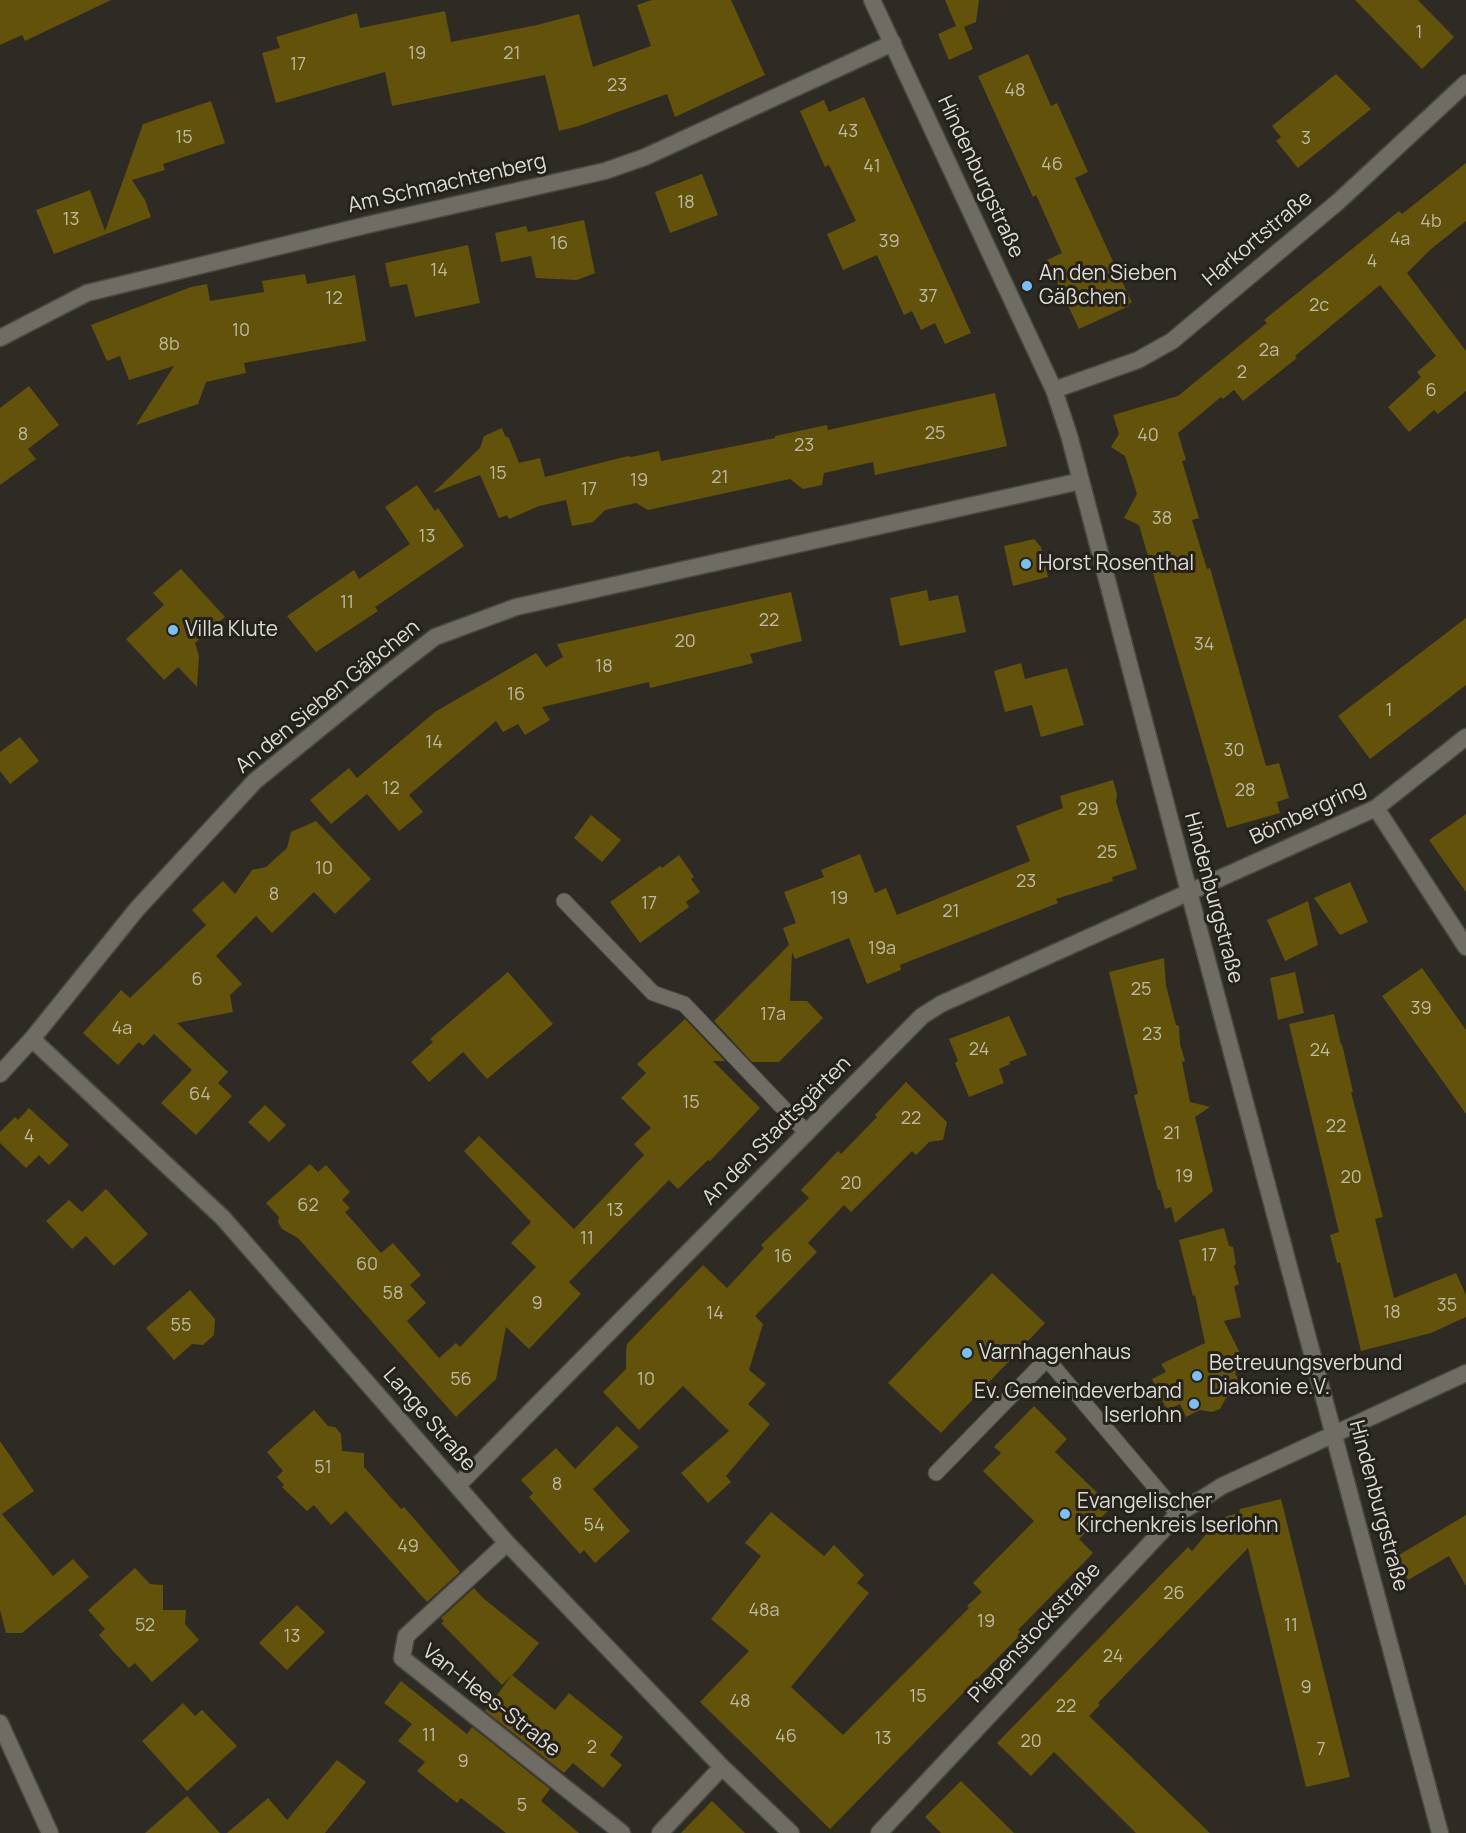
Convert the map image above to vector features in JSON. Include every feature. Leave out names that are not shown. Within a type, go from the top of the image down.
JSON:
[{"type":"street","name":"Hindenburgstraße","points":[[872,0],[1054,390],[1069,435],[1188,892],[1336,1434],[1440,1833]]},
{"type":"street","name":"Am Schmachtenberg","points":[[0,338],[87,293],[615,168],[645,157],[893,43]]},
{"type":"street","name":"Harkortstraße","points":[[1054,390],[1138,360],[1172,340],[1339,201],[1466,83]]},
{"type":"street","name":"An den Sieben Gäßchen","points":[[0,1074],[32,1040],[137,909],[255,781],[435,638],[516,607],[1081,481]]},
{"type":"street","name":"Bömbergring","points":[[1188,892],[1376,808],[1466,737]]},
{"type":"street","points":[[1376,808],[1466,946]]},
{"type":"street","name":"An den Stadtsgärten","points":[[457,1486],[922,1016],[941,1004],[1188,892]]},
{"type":"street","name":"Lange Straße","points":[[32,1040],[223,1218],[507,1543],[722,1767],[791,1833]]},
{"type":"street","name":"Piepenstockstraße","points":[[879,1833],[1178,1514],[1222,1486],[1466,1373]]},
{"type":"street","name":"Van-Hees-Straße","points":[[507,1543],[406,1636],[402,1658],[621,1833]]},
{"type":"street","points":[[0,1723],[50,1833]]},
{"type":"street","points":[[660,1833],[722,1767]]},
{"type":"lane","points":[[564,902],[653,993],[684,1004],[807,1133]]},
{"type":"lane","points":[[936,1473],[1047,1359],[1178,1514]]},
{"type":"building","points":[[0,0],[111,0],[25,41],[22,35],[0,45]]},
{"type":"building","points":[[652,0],[731,0],[765,75],[675,117],[667,94],[559,131],[545,75],[392,106],[385,72],[276,103],[262,53],[280,48],[276,37],[357,13],[360,28],[445,11],[451,42],[579,14],[593,67],[651,46],[637,5]]},
{"type":"building","points":[[945,0],[979,0],[976,22],[964,27],[973,49],[949,60],[938,34],[956,26]]},
{"type":"building","points":[[1355,0],[1418,0],[1454,37],[1422,69]]},
{"type":"building","points":[[1028,54],[1051,106],[1057,103],[1088,172],[1075,178],[1132,303],[1079,329],[1047,260],[1062,253],[1036,195],[1033,197],[978,76]]},
{"type":"building","points":[[1336,74],[1371,109],[1298,168],[1276,141],[1281,137],[1272,126]]},
{"type":"building","points":[[864,97],[971,333],[945,344],[935,323],[921,330],[912,311],[904,315],[877,255],[843,270],[827,234],[856,221],[829,165],[825,167],[800,111],[824,100],[829,112]]},
{"type":"building","points":[[211,101],[225,143],[163,164],[165,170],[132,180],[145,200],[151,217],[54,254],[36,210],[90,190],[105,231],[143,124]]},
{"type":"building","points":[[1466,163],[1466,221],[1430,250],[1407,273],[1466,351],[1466,391],[1438,414],[1434,410],[1409,432],[1388,407],[1421,377],[1417,372],[1436,356],[1380,285],[1295,356],[1297,358],[1243,401],[1234,390],[1223,399],[1221,397],[1178,433],[1186,460],[1182,461],[1199,518],[1192,520],[1207,569],[1210,568],[1266,766],[1279,763],[1289,798],[1277,802],[1280,813],[1227,828],[1139,525],[1124,518],[1137,494],[1125,456],[1111,447],[1119,434],[1113,415],[1178,396],[1267,323],[1264,320],[1399,211],[1402,214]]},
{"type":"building","points":[[702,174],[718,215],[670,233],[655,192]]},
{"type":"building","points":[[584,220],[595,273],[577,280],[536,278],[531,256],[501,262],[495,233],[526,226],[528,232]]},
{"type":"building","points":[[468,245],[480,303],[415,317],[407,284],[390,287],[385,263]]},
{"type":"building","points":[[305,274],[307,284],[355,275],[366,341],[244,363],[246,373],[206,382],[198,404],[136,425],[174,366],[129,380],[120,356],[107,361],[91,325],[191,287],[207,284],[210,301],[264,292],[262,281]]},
{"type":"building","points":[[29,386],[59,425],[28,449],[36,459],[0,485],[0,408]]},
{"type":"building","points":[[995,393],[1007,446],[875,475],[873,462],[824,473],[822,485],[803,489],[790,479],[648,510],[636,503],[605,510],[593,522],[572,526],[566,500],[539,506],[509,519],[507,515],[499,518],[480,475],[433,493],[480,448],[484,436],[502,428],[505,436],[509,438],[519,463],[540,458],[545,477],[628,456],[659,451],[661,461],[827,425],[828,430]]},
{"type":"building","points":[[417,485],[435,511],[438,508],[464,546],[375,607],[378,611],[316,652],[287,616],[354,570],[359,579],[410,544],[385,507]]},
{"type":"building","name":"Horst Rosenthal","points":[[1034,539],[1041,547],[1048,577],[1013,586],[1004,546]]},
{"type":"building","name":"Villa Klute","points":[[181,569],[225,617],[195,643],[199,656],[197,687],[178,667],[164,680],[126,639],[164,605],[153,593]]},
{"type":"building","points":[[927,590],[929,601],[958,595],[966,632],[900,646],[890,598]]},
{"type":"building","points":[[791,592],[802,641],[750,654],[753,663],[650,688],[649,682],[542,707],[550,720],[525,735],[518,724],[503,732],[496,721],[409,795],[423,812],[399,831],[367,794],[331,824],[310,800],[349,768],[357,778],[435,712],[536,653],[546,667],[563,657],[557,644]]},
{"type":"building","points":[[1466,618],[1466,685],[1370,759],[1338,716]]},
{"type":"building","points":[[1021,663],[1025,679],[1067,668],[1084,725],[1041,737],[1032,705],[1005,712],[994,671]]},
{"type":"building","points":[[20,737],[39,761],[10,784],[0,771],[0,752]]},
{"type":"building","points":[[1113,780],[1117,794],[1116,802],[1137,869],[1112,877],[1113,881],[1056,899],[1058,903],[900,965],[901,970],[867,984],[849,938],[795,959],[792,952],[790,1001],[807,1001],[823,1018],[779,1062],[752,1062],[714,1021],[789,945],[783,928],[796,923],[784,892],[824,877],[821,870],[860,854],[875,893],[886,888],[897,915],[1030,861],[1016,826],[1063,808],[1060,796]]},
{"type":"building","points":[[1466,814],[1466,892],[1429,840]]},
{"type":"building","points":[[591,815],[621,840],[602,862],[574,838]]},
{"type":"building","points":[[316,821],[371,879],[335,914],[314,892],[272,933],[256,916],[216,956],[242,984],[230,995],[233,1012],[177,1023],[228,1072],[218,1083],[232,1096],[196,1135],[161,1103],[192,1070],[154,1034],[143,1046],[139,1042],[118,1065],[83,1033],[121,990],[130,998],[206,925],[192,910],[223,881],[235,894],[252,870],[266,867],[287,848],[291,832]]},
{"type":"building","points":[[679,855],[694,877],[691,879],[700,892],[686,902],[689,907],[640,943],[610,902]]},
{"type":"building","points":[[1350,882],[1368,922],[1340,935],[1314,898]]},
{"type":"building","points":[[1308,901],[1318,945],[1285,961],[1267,920]]},
{"type":"building","points":[[1164,958],[1166,985],[1176,1025],[1179,1026],[1180,1044],[1185,1061],[1182,1062],[1190,1102],[1210,1107],[1195,1117],[1213,1191],[1175,1223],[1171,1207],[1165,1209],[1160,1190],[1158,1190],[1134,1095],[1138,1094],[1109,972]]},
{"type":"building","points":[[1422,968],[1466,1030],[1466,1114],[1382,996]]},
{"type":"building","points":[[508,972],[553,1024],[487,1079],[463,1052],[429,1082],[411,1062],[433,1042],[430,1039]]},
{"type":"building","points":[[1295,972],[1304,1013],[1278,1020],[1270,978]]},
{"type":"building","points":[[1334,1014],[1383,1217],[1375,1219],[1394,1298],[1456,1273],[1466,1295],[1466,1317],[1431,1333],[1361,1351],[1340,1262],[1337,1263],[1330,1235],[1339,1232],[1289,1024]]},
{"type":"building","points":[[1009,1016],[1027,1055],[999,1069],[1004,1083],[969,1097],[955,1063],[958,1061],[949,1039]]},
{"type":"building","points":[[685,1019],[725,1061],[713,1061],[760,1108],[710,1161],[708,1160],[678,1189],[669,1180],[569,1282],[581,1294],[529,1349],[506,1327],[496,1379],[456,1417],[298,1238],[282,1229],[278,1222],[279,1217],[266,1203],[310,1164],[318,1172],[326,1165],[350,1192],[342,1200],[350,1208],[345,1212],[381,1253],[393,1243],[421,1275],[410,1285],[426,1303],[407,1321],[439,1358],[456,1343],[460,1347],[536,1267],[511,1243],[531,1222],[464,1151],[479,1136],[574,1229],[644,1155],[634,1144],[651,1128],[621,1098],[646,1073],[637,1064]]},
{"type":"building","points":[[906,1082],[947,1122],[943,1140],[929,1142],[916,1155],[912,1151],[851,1212],[844,1205],[808,1243],[817,1252],[755,1316],[763,1324],[749,1370],[766,1384],[748,1404],[770,1424],[726,1476],[731,1482],[708,1503],[681,1473],[729,1431],[683,1386],[639,1430],[603,1392],[626,1369],[627,1344],[703,1265],[727,1288],[764,1248],[761,1245],[809,1198],[801,1190],[838,1151],[841,1154],[877,1117],[875,1115]]},
{"type":"building","points":[[265,1105],[286,1125],[269,1142],[248,1122]]},
{"type":"building","points":[[29,1108],[69,1145],[49,1165],[39,1155],[26,1168],[0,1143],[0,1132],[15,1117],[18,1120]]},
{"type":"building","points":[[106,1189],[148,1234],[114,1266],[86,1236],[72,1249],[46,1221],[69,1200],[82,1212]]},
{"type":"building","points":[[1224,1228],[1229,1246],[1233,1247],[1236,1264],[1234,1266],[1239,1284],[1234,1286],[1241,1317],[1224,1321],[1247,1367],[1235,1373],[1243,1390],[1226,1398],[1220,1409],[1212,1412],[1200,1410],[1186,1417],[1180,1404],[1167,1410],[1152,1379],[1166,1372],[1161,1364],[1205,1343],[1195,1295],[1193,1296],[1179,1240]]},
{"type":"building","name":"Varnhagenhaus","points":[[992,1273],[1045,1323],[941,1433],[888,1383]]},
{"type":"building","points":[[190,1290],[215,1319],[214,1335],[203,1345],[192,1344],[174,1360],[146,1328]]},
{"type":"building","points":[[1034,1406],[1067,1439],[1055,1452],[1112,1507],[1079,1539],[1093,1553],[1018,1630],[1022,1633],[830,1829],[700,1702],[749,1651],[711,1619],[761,1556],[745,1543],[771,1512],[824,1556],[834,1545],[864,1575],[857,1583],[869,1593],[791,1687],[843,1735],[969,1608],[967,1606],[982,1592],[973,1583],[1034,1521],[983,1471],[1001,1453],[994,1447]]},
{"type":"building","points":[[314,1410],[328,1426],[335,1427],[341,1434],[342,1451],[364,1453],[364,1467],[401,1509],[404,1507],[460,1572],[427,1602],[346,1511],[331,1525],[314,1505],[307,1511],[282,1487],[284,1485],[277,1477],[283,1471],[267,1452]]},
{"type":"building","points":[[617,1426],[639,1447],[593,1489],[630,1531],[595,1563],[584,1550],[580,1554],[529,1497],[533,1493],[521,1480],[556,1448],[575,1469]]},
{"type":"building","points":[[0,1441],[34,1491],[2,1514],[53,1576],[73,1559],[89,1577],[22,1633],[6,1633],[0,1610]]},
{"type":"building","points":[[1281,1499],[1350,1777],[1306,1787],[1248,1548],[1098,1703],[1100,1705],[1089,1716],[1210,1833],[1136,1833],[1054,1752],[1031,1776],[997,1743],[1188,1547],[1192,1551],[1212,1527],[1227,1516],[1239,1513],[1240,1509]]},
{"type":"building","points":[[1466,1515],[1466,1586],[1449,1556],[1408,1580],[1394,1558]]},
{"type":"building","points":[[135,1568],[150,1584],[163,1585],[163,1610],[186,1610],[185,1624],[199,1640],[152,1682],[135,1663],[129,1668],[113,1651],[99,1635],[105,1629],[88,1610]]},
{"type":"building","points":[[474,1588],[483,1598],[539,1643],[502,1685],[441,1623],[444,1621],[441,1618]]},
{"type":"building","points":[[297,1605],[325,1632],[287,1670],[259,1643]]},
{"type":"building","points":[[512,1675],[555,1710],[569,1693],[623,1737],[610,1755],[622,1765],[603,1788],[573,1763],[564,1773],[485,1711]]},
{"type":"building","points":[[401,1681],[467,1734],[472,1727],[550,1789],[541,1801],[579,1833],[506,1833],[461,1798],[457,1803],[417,1771],[425,1762],[398,1741],[412,1724],[384,1703]]},
{"type":"building","points":[[183,1703],[195,1716],[202,1710],[237,1746],[187,1791],[142,1741]]},
{"type":"building","points":[[337,1760],[366,1782],[325,1833],[227,1833],[268,1798],[287,1820]]},
{"type":"building","points":[[961,1781],[1014,1833],[941,1833],[925,1817]]},
{"type":"building","points":[[187,1796],[220,1833],[145,1833]]},
{"type":"building","points":[[712,1801],[745,1833],[681,1833]]},
{"type":"place","name":"An den Sieben Gäßchen","points":[[1027,286]]},
{"type":"place","name":"Horst Rosenthal","points":[[1026,564]]},
{"type":"place","name":"Villa Klute","points":[[173,630]]},
{"type":"place","name":"Varnhagenhaus","points":[[967,1353]]},
{"type":"place","name":"Betreuungsverbund Diakonie e.V.","points":[[1197,1376]]},
{"type":"place","name":"Ev. Gemeindeverband Iserlohn","points":[[1194,1404]]},
{"type":"place","name":"Evangelischer Kirchenkreis Iserlohn","points":[[1065,1514]]}]
